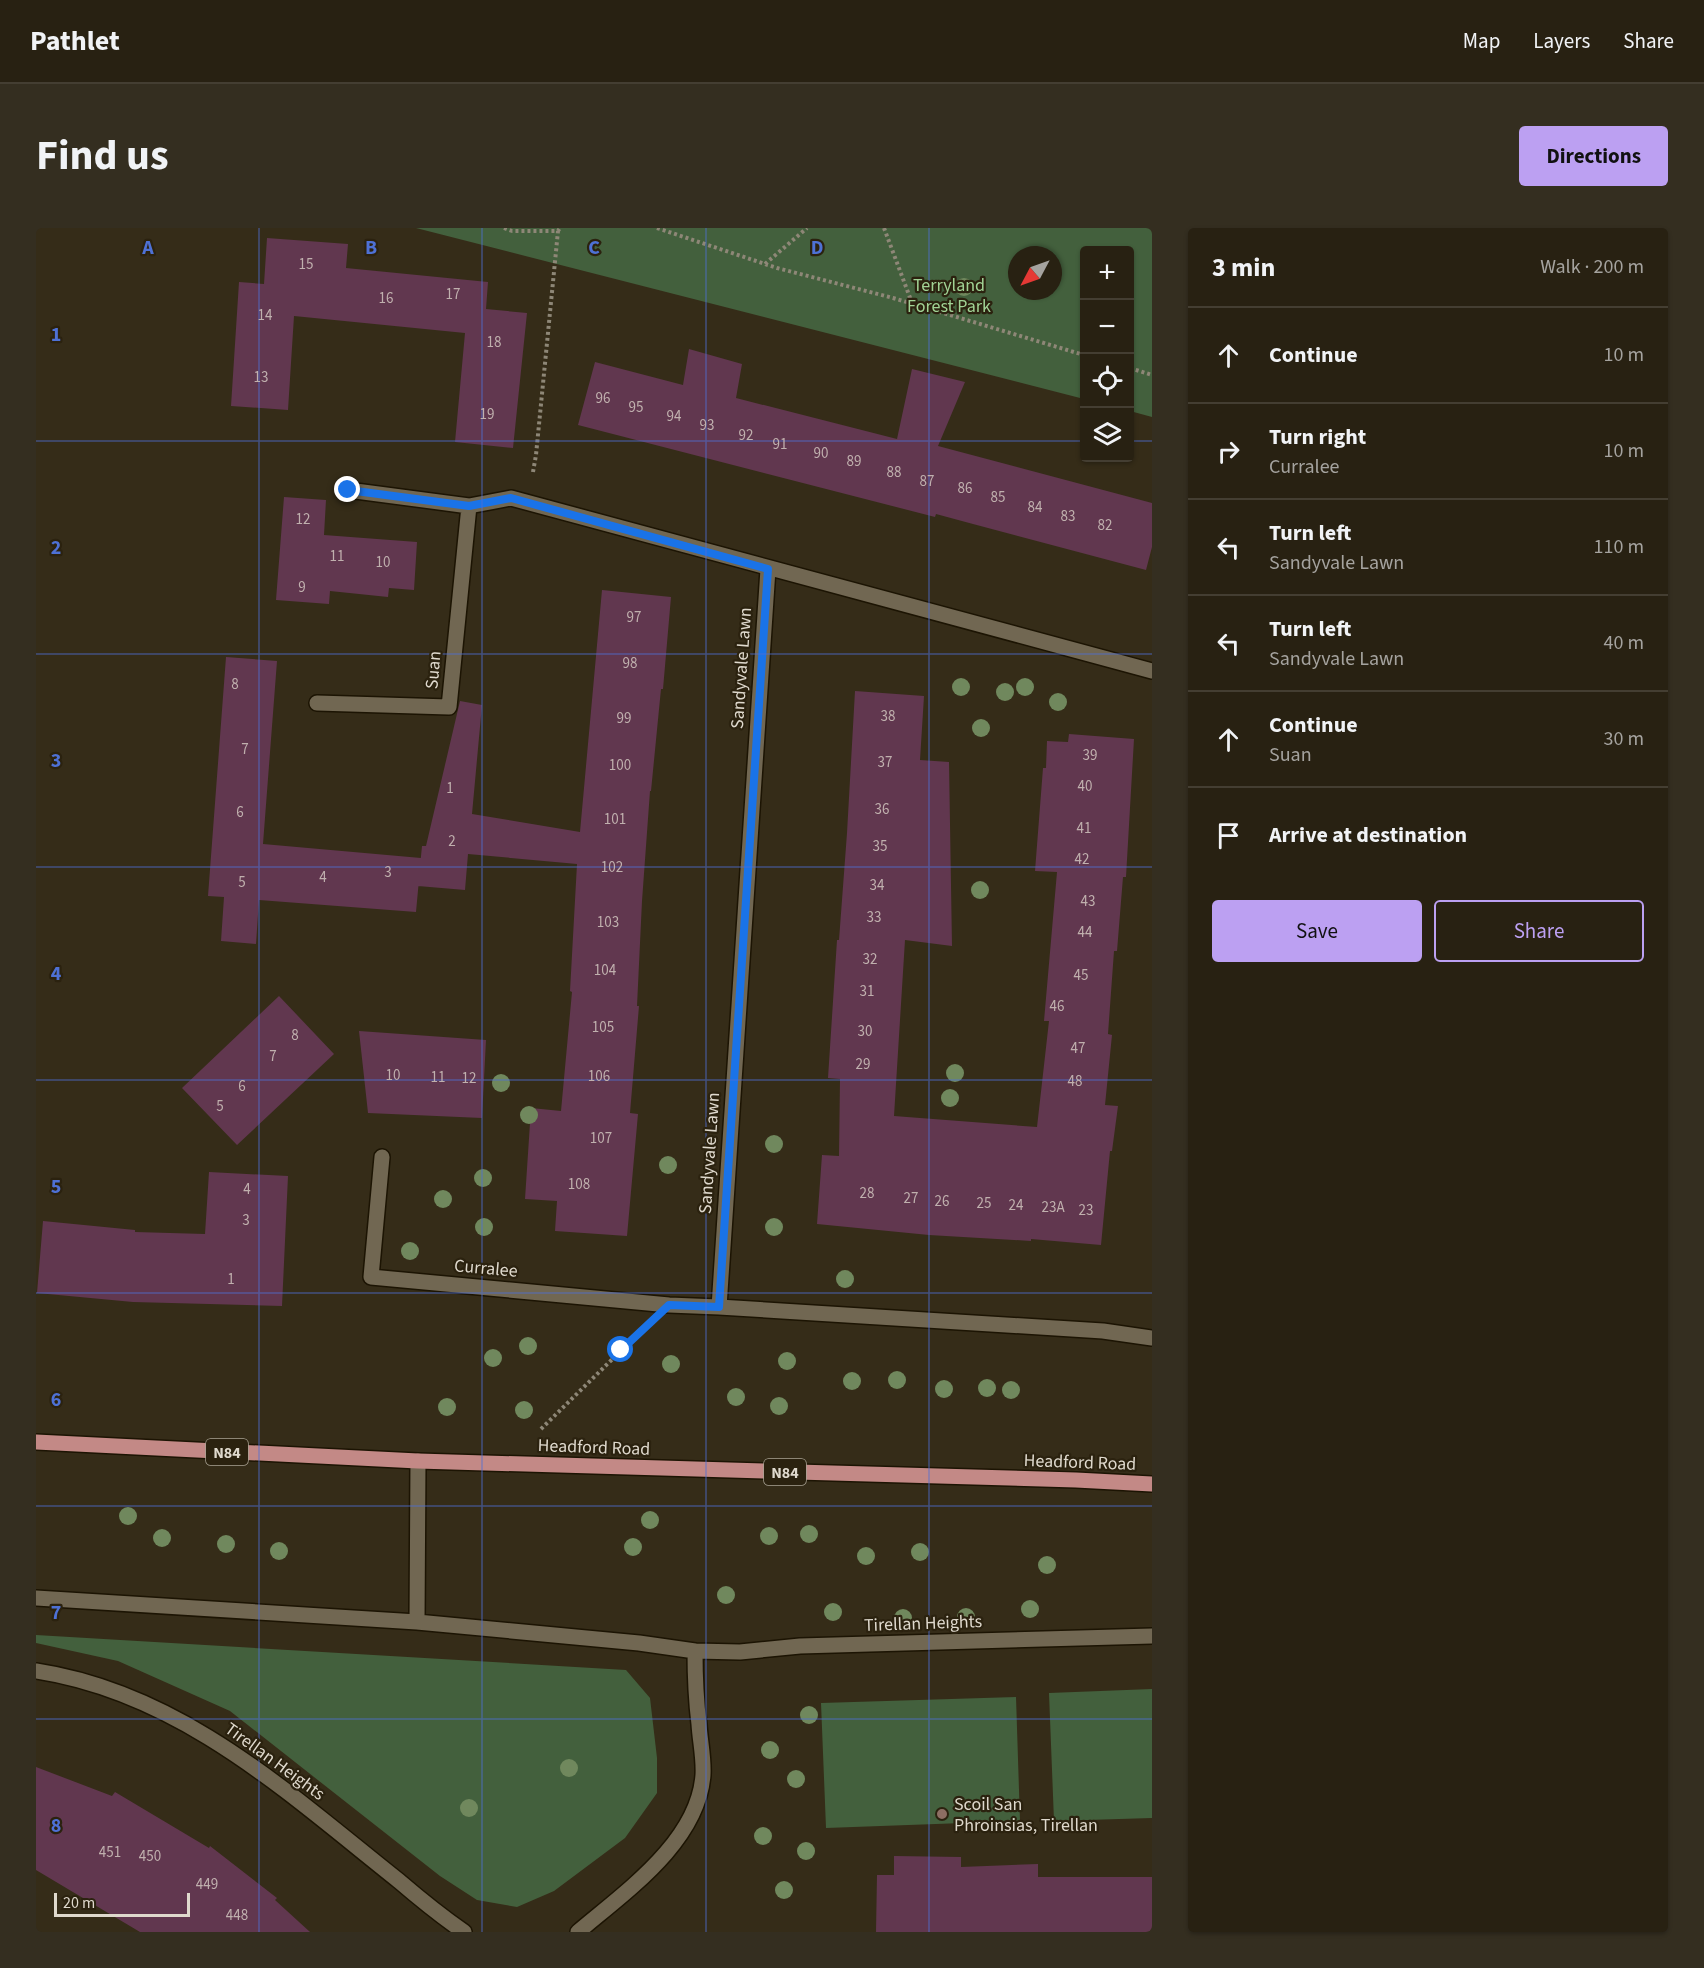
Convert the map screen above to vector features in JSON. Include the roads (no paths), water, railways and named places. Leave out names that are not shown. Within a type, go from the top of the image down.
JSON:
[{"type":"main road","name":"Headford Road","points":[[36,1442],[418,1461],[1152,1484]]},
{"type":"street","points":[[348,490],[469,506],[511,498],[1152,671]]},
{"type":"street","name":"Suan","points":[[317,703],[449,708],[469,506]]},
{"type":"street","name":"Sandyvale Lawn","points":[[719,1307],[768,569]]},
{"type":"street","name":"Curralee","points":[[382,1157],[370,1277],[669,1305],[719,1307]]},
{"type":"street","points":[[719,1307],[1103,1331],[1152,1338]]},
{"type":"street","points":[[417,1622],[418,1461]]},
{"type":"street","name":"Tirellan Heights","points":[[36,1598],[417,1622],[639,1643],[695,1651],[740,1653],[800,1646],[1152,1636]]},
{"type":"street","points":[[578,1932],[660,1859],[677,1840],[695,1810],[703,1772],[695,1651]]},
{"type":"street","name":"Tirellan Heights","points":[[36,1671],[61,1675],[107,1688],[156,1708],[204,1734],[247,1761],[464,1932]]},
{"type":"place","name":"Scoil San Phroinsias, Tirellan","points":[[942,1814]]},
{"type":"park label","name":"Terryland Forest Park","points":[[949,295]]}]
